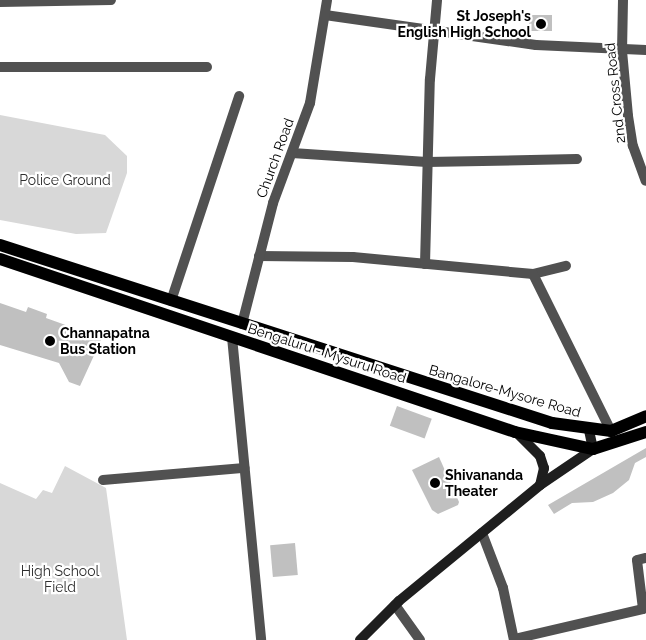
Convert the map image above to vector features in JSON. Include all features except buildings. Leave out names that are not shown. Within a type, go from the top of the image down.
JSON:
[{"type":"main road","name":"Bengaluru - Mysuru Road","points":[[0,245],[242,324]]},
{"type":"main road","name":"Bengaluru - Mysuru Road","points":[[0,259],[515,432],[593,448],[609,446],[646,432]]},
{"type":"main road","points":[[128,302],[133,288]]},
{"type":"main road","name":"Bangalore-Mysore Road","points":[[242,324],[513,412],[589,430],[611,431],[646,416]]},
{"type":"main road","points":[[360,640],[395,605],[540,485],[593,448],[589,430]]},
{"type":"main road","points":[[609,446],[611,431]]},
{"type":"main road","points":[[515,432],[540,456],[544,468],[540,485]]},
{"type":"street","points":[[0,2],[111,0]]},
{"type":"street","name":"Church Road","points":[[242,324],[259,256],[310,103],[327,0]]},
{"type":"street","points":[[425,264],[427,162],[433,33],[437,0]]},
{"type":"street","name":"2nd Cross Road","points":[[623,0],[622,51],[634,146],[646,181]]},
{"type":"street","points":[[325,15],[433,33],[622,51],[646,50]]},
{"type":"street","points":[[0,67],[208,67]]},
{"type":"street","points":[[171,300],[239,96]]},
{"type":"street","points":[[292,153],[427,162],[577,159]]},
{"type":"street","points":[[259,256],[353,257],[533,274],[566,266]]},
{"type":"street","points":[[533,274],[611,431]]},
{"type":"street","points":[[232,337],[261,640]]},
{"type":"street","points":[[103,480],[244,468]]},
{"type":"street","points":[[482,533],[503,588],[514,639],[643,609],[636,560],[646,558]]},
{"type":"street","points":[[395,605],[420,640]]},
{"type":"green space","name":"Police Ground","points":[[0,115],[105,135],[127,156],[127,173],[106,233],[76,234],[0,220]]},
{"type":"green space","name":"High School Field","points":[[65,466],[106,488],[127,640],[0,640],[0,483],[36,499],[43,490],[52,493]]},
{"type":"place","name":"St Joseph's English High School","points":[[541,24]]},
{"type":"place","name":"Channapatna Bus Station","points":[[50,341]]},
{"type":"place","name":"Shivananda Theater","points":[[435,483]]}]
